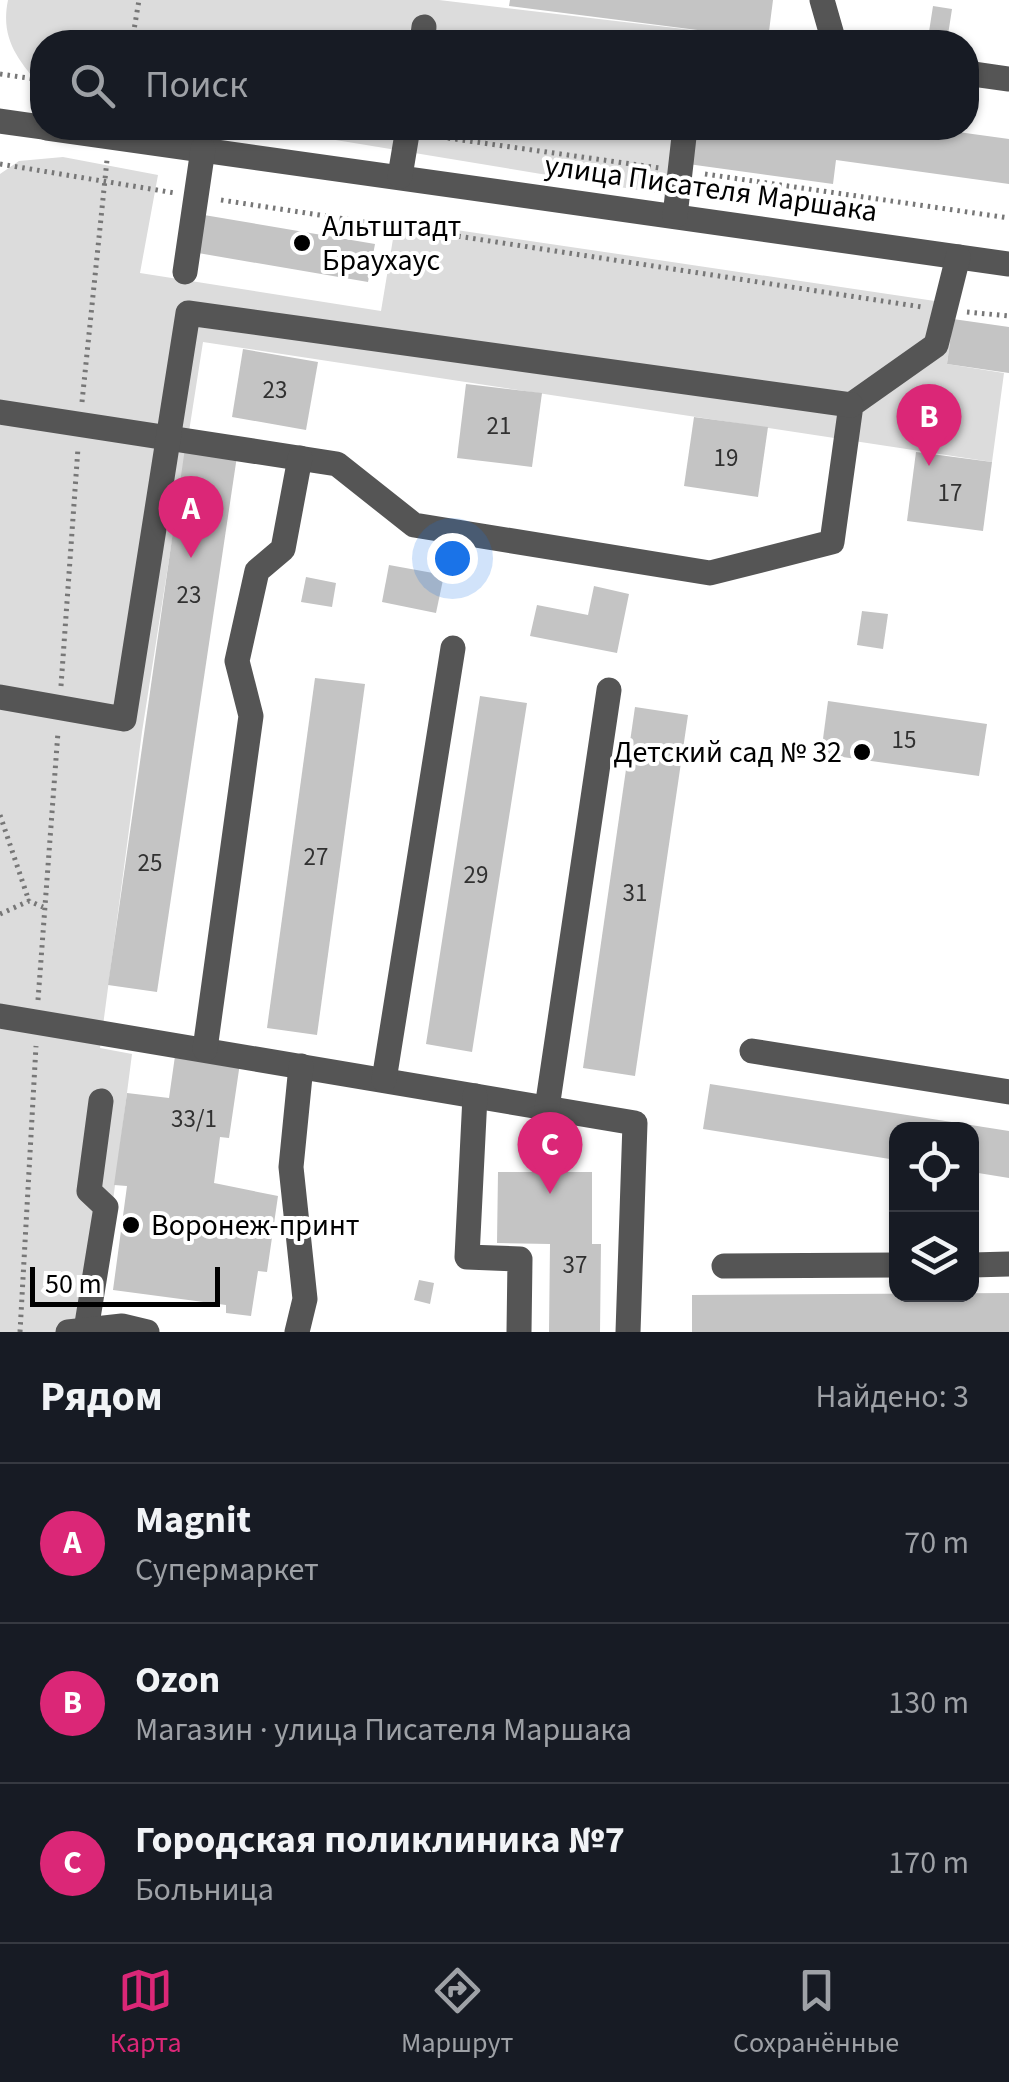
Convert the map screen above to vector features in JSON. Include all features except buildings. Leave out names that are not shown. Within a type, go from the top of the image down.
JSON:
[{"type":"street","points":[[822,0],[831,30]]},
{"type":"street","points":[[979,75],[1009,78]]},
{"type":"street","name":"улица Писателя Маршака","points":[[0,120],[30,125]]},
{"type":"street","name":"улица Писателя Маршака","points":[[138,140],[1009,264]]},
{"type":"street","points":[[400,176],[406,140]]},
{"type":"street","points":[[675,216],[684,140]]},
{"type":"street","points":[[184,272],[203,149]]},
{"type":"street","points":[[0,697],[124,719],[188,314],[851,405],[936,345],[958,257]]},
{"type":"street","points":[[0,412],[337,464],[414,525],[710,573],[832,542],[851,405]]},
{"type":"street","points":[[205,1049],[252,716],[238,661],[257,571],[283,549],[300,458]]},
{"type":"street","points":[[384,1080],[453,648]]},
{"type":"street","points":[[547,1108],[609,690]]},
{"type":"street","points":[[0,1016],[634,1124],[628,1332]]},
{"type":"street","points":[[752,1051],[1009,1092]]},
{"type":"street","points":[[297,1332],[305,1298],[291,1167],[302,1066]]},
{"type":"street","points":[[475,1096],[467,1257],[520,1259],[519,1332]]},
{"type":"street","points":[[101,1100],[89,1191],[106,1207],[77,1331],[122,1326],[147,1332]]},
{"type":"street","points":[[979,1265],[1009,1264]]},
{"type":"street","points":[[724,1266],[889,1265]]},
{"type":"path","points":[[134,30],[139,0]]},
{"type":"path","points":[[0,74],[30,78]]},
{"type":"path","points":[[421,234],[944,310],[1009,316]]},
{"type":"path","points":[[0,815],[28,901]]},
{"type":"path","points":[[0,914],[28,901],[43,907]]},
{"type":"shaded area","points":[[8,0],[439,0],[692,30],[30,30],[30,72],[13,48],[6,14]]},
{"type":"shaded area","points":[[336,140],[681,140],[674,196]]},
{"type":"shaded area","points":[[63,157],[158,175],[140,273],[381,311],[396,221],[955,304],[947,364],[1004,373],[992,462],[203,342],[142,732],[100,1048],[132,1054],[96,1332],[0,1332],[0,174],[19,161]]},
{"type":"place","name":"Альтштадт Браухаус","points":[[302,243]]},
{"type":"place","name":"Ozon","points":[[929,466]]},
{"type":"place","name":"Magnit","points":[[191,558]]},
{"type":"place","name":"Детский сад № 32","points":[[862,752]]},
{"type":"place","name":"Городская поликлиника №7","points":[[550,1194]]},
{"type":"place","name":"Воронеж-принт","points":[[131,1225]]}]
